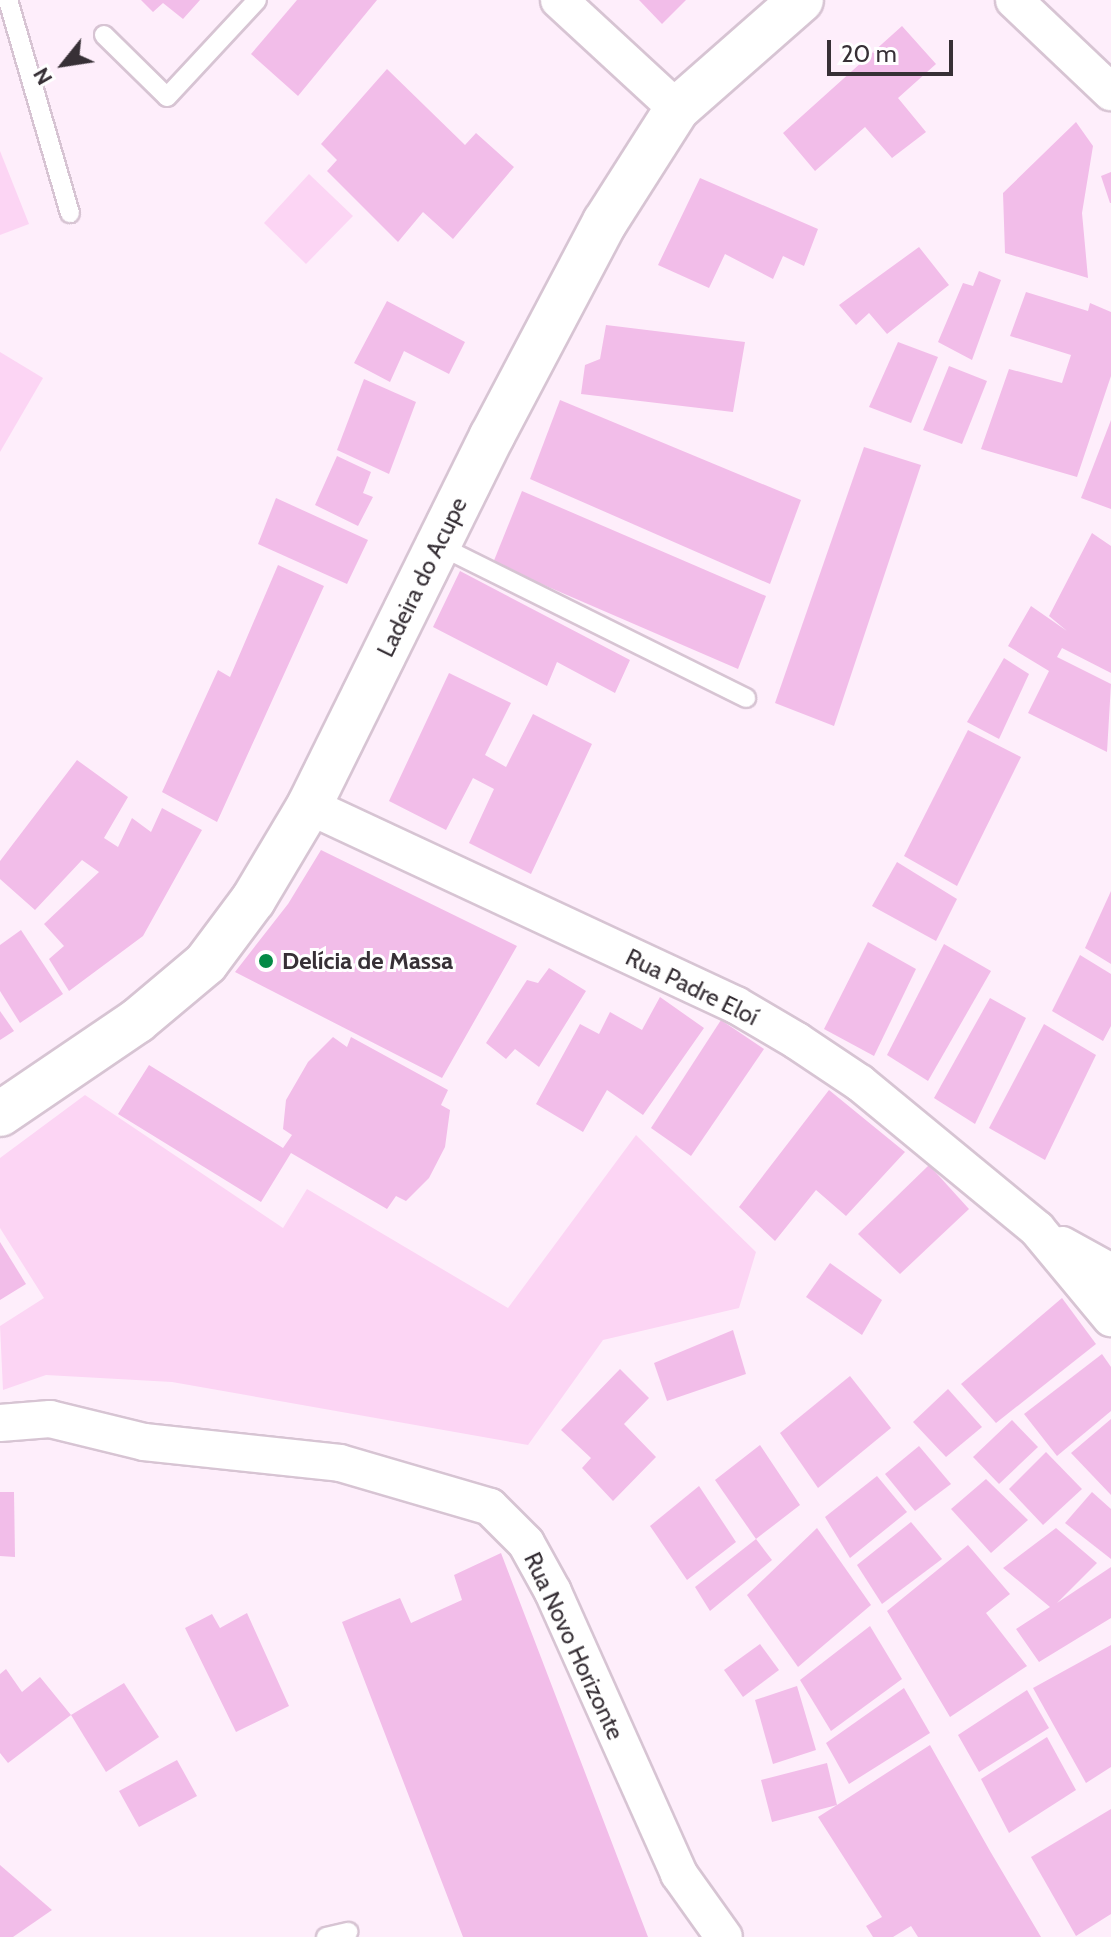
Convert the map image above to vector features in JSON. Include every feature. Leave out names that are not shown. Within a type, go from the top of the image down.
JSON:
[{"type":"street","points":[[559,0],[677,109]]},
{"type":"street","name":"Ladeira do Acupe","points":[[0,1114],[137,1021],[206,963],[253,900],[309,806],[438,545],[605,222],[677,109],[801,0]]},
{"type":"street","points":[[1014,0],[1111,92]]},
{"type":"street","name":"Rua Padre Eloí","points":[[309,806],[736,1005],[860,1083],[1037,1229],[1111,1272]]},
{"type":"street","name":"Rua Padre Eloí","points":[[1037,1229],[1111,1318]]},
{"type":"street","name":"Rua Novo Horizonte","points":[[0,1423],[50,1419],[144,1442],[340,1463],[490,1507],[526,1543],[553,1592],[679,1874],[724,1937]]},
{"type":"lane","points":[[8,0],[70,213]]},
{"type":"lane","points":[[104,35],[167,97],[257,0]]},
{"type":"lane","points":[[438,545],[746,698]]},
{"type":"lane","points":[[326,1937],[348,1932]]},
{"type":"shaded area","points":[[0,151],[29,224],[0,235]]},
{"type":"shaded area","points":[[309,174],[353,216],[306,264],[264,223]]},
{"type":"shaded area","points":[[0,352],[43,378],[0,452]]},
{"type":"shaded area","points":[[85,1095],[283,1228],[307,1189],[508,1308],[636,1135],[756,1252],[739,1308],[603,1340],[528,1445],[172,1382],[46,1375],[3,1390],[0,1326],[44,1298],[0,1228],[0,1158]]},
{"type":"building","points":[[141,0],[200,0],[183,19],[163,3],[153,12]]},
{"type":"building","points":[[297,0],[377,0],[298,96],[251,54]]},
{"type":"building","points":[[639,0],[686,0],[662,24]]},
{"type":"building","points":[[902,26],[936,64],[898,98],[926,132],[892,158],[865,127],[815,171],[783,133]]},
{"type":"building","points":[[387,69],[465,145],[476,133],[514,167],[453,239],[423,212],[398,242],[327,171],[337,160],[321,144]]},
{"type":"building","points":[[1076,122],[1093,146],[1082,213],[1088,278],[1005,253],[1003,193]]},
{"type":"building","points":[[1111,172],[1111,203],[1110,203],[1101,176]]},
{"type":"building","points":[[700,178],[818,229],[804,266],[783,256],[773,279],[725,254],[709,288],[658,265]]},
{"type":"building","points":[[919,247],[949,285],[887,334],[869,313],[856,325],[839,305]]},
{"type":"building","points":[[979,271],[1001,280],[972,360],[938,342],[963,283],[973,286]]},
{"type":"building","points":[[1026,292],[1088,311],[1090,303],[1111,312],[1111,376],[1077,477],[981,449],[1009,369],[1062,383],[1071,355],[1010,336]]},
{"type":"building","points":[[387,301],[465,342],[449,374],[404,351],[390,382],[354,363]]},
{"type":"building","points":[[606,325],[745,342],[733,412],[581,394],[585,365],[600,359]]},
{"type":"building","points":[[898,342],[938,357],[911,423],[869,407]]},
{"type":"building","points":[[949,366],[987,381],[962,444],[923,430]]},
{"type":"building","points":[[364,379],[416,402],[389,474],[337,450]]},
{"type":"building","points":[[560,400],[801,500],[770,584],[530,479]]},
{"type":"building","points":[[1111,420],[1111,509],[1081,498]]},
{"type":"building","points":[[864,447],[921,465],[834,726],[775,703]]},
{"type":"building","points":[[337,456],[371,472],[363,493],[373,497],[358,526],[315,505]]},
{"type":"building","points":[[522,491],[766,596],[738,669],[493,563]]},
{"type":"building","points":[[276,498],[368,540],[347,584],[258,544]]},
{"type":"building","points":[[1092,533],[1111,546],[1111,673],[1062,648],[1057,657],[1111,684],[1107,752],[1028,713],[1049,671],[1008,646],[1031,606],[1067,631],[1049,616]]},
{"type":"building","points":[[278,565],[324,586],[217,822],[162,792],[218,670],[230,677]]},
{"type":"building","points":[[460,571],[630,660],[615,693],[557,662],[547,686],[433,627]]},
{"type":"building","points":[[1004,658],[1029,674],[999,739],[967,722]]},
{"type":"building","points":[[449,673],[511,703],[485,755],[506,767],[533,714],[592,744],[531,874],[469,843],[494,789],[473,778],[446,830],[389,801]]},
{"type":"building","points":[[968,730],[1021,757],[957,886],[904,856]]},
{"type":"building","points":[[77,760],[128,797],[104,838],[118,847],[132,818],[151,832],[162,808],[202,830],[143,936],[69,991],[49,959],[64,946],[44,924],[99,872],[82,860],[35,910],[0,879],[0,861]]},
{"type":"building","points":[[321,850],[517,946],[442,1078],[235,972],[288,904]]},
{"type":"building","points":[[897,862],[957,899],[936,941],[872,906]]},
{"type":"building","points":[[1111,891],[1111,964],[1085,948]]},
{"type":"building","points":[[21,930],[63,994],[20,1023],[0,991],[0,945]]},
{"type":"building","points":[[868,942],[916,969],[874,1056],[824,1029]]},
{"type":"building","points":[[944,944],[991,971],[928,1081],[887,1055]]},
{"type":"building","points":[[1080,955],[1111,974],[1111,1026],[1103,1041],[1052,1011]]},
{"type":"building","points":[[549,968],[586,991],[539,1067],[515,1049],[506,1059],[486,1043],[527,980],[538,983]]},
{"type":"building","points":[[660,997],[704,1028],[643,1115],[607,1090],[583,1132],[536,1104],[580,1024],[599,1034],[610,1012],[642,1030]]},
{"type":"building","points":[[990,998],[1026,1018],[975,1124],[934,1098]]},
{"type":"building","points":[[0,1011],[14,1031],[0,1040]]},
{"type":"building","points":[[721,1020],[764,1049],[691,1156],[651,1128]]},
{"type":"building","points":[[1044,1024],[1096,1055],[1045,1160],[989,1128]]},
{"type":"building","points":[[333,1037],[347,1047],[351,1037],[448,1090],[441,1105],[450,1110],[445,1147],[429,1178],[406,1201],[396,1196],[387,1209],[291,1153],[261,1202],[118,1114],[149,1065],[283,1148],[292,1135],[283,1129],[286,1100],[308,1062]]},
{"type":"building","points":[[829,1090],[905,1152],[846,1216],[816,1190],[775,1241],[739,1207]]},
{"type":"building","points":[[929,1165],[969,1209],[900,1274],[858,1234]]},
{"type":"building","points":[[0,1242],[26,1284],[0,1300]]},
{"type":"building","points":[[830,1263],[882,1300],[862,1335],[806,1297]]},
{"type":"building","points":[[1062,1298],[1096,1344],[996,1423],[961,1384]]},
{"type":"building","points":[[733,1330],[746,1374],[667,1401],[654,1363]]},
{"type":"building","points":[[1102,1354],[1111,1367],[1111,1411],[1057,1456],[1024,1414]]},
{"type":"building","points":[[620,1369],[649,1398],[624,1424],[656,1457],[613,1501],[582,1468],[591,1458],[561,1430]]},
{"type":"building","points":[[850,1376],[891,1428],[818,1488],[780,1433]]},
{"type":"building","points":[[948,1389],[982,1427],[946,1457],[913,1422]]},
{"type":"building","points":[[1111,1419],[1111,1495],[1071,1453]]},
{"type":"building","points":[[1012,1420],[1038,1447],[999,1484],[973,1457]]},
{"type":"building","points":[[760,1445],[800,1505],[756,1539],[715,1480]]},
{"type":"building","points":[[919,1446],[951,1484],[915,1511],[885,1474]]},
{"type":"building","points":[[1046,1452],[1082,1489],[1043,1525],[1009,1489]]},
{"type":"building","points":[[877,1476],[907,1512],[850,1558],[825,1517]]},
{"type":"building","points":[[986,1479],[1028,1520],[991,1553],[951,1509]]},
{"type":"building","points":[[699,1486],[736,1542],[687,1580],[650,1526]]},
{"type":"building","points":[[0,1492],[14,1492],[15,1557],[0,1556]]},
{"type":"building","points":[[1092,1492],[1111,1509],[1111,1559],[1065,1523]]},
{"type":"building","points":[[911,1522],[942,1559],[882,1604],[857,1565]]},
{"type":"building","points":[[817,1528],[871,1605],[798,1667],[747,1595]]},
{"type":"building","points":[[1056,1528],[1097,1563],[1057,1603],[1111,1567],[1111,1618],[1039,1662],[1016,1629],[1050,1607],[1003,1568]]},
{"type":"building","points":[[756,1539],[772,1560],[710,1611],[695,1587]]},
{"type":"building","points":[[968,1545],[1010,1594],[986,1613],[1027,1666],[950,1717],[887,1611]]},
{"type":"building","points":[[501,1553],[648,1937],[463,1937],[342,1622],[400,1598],[411,1623],[462,1600],[454,1575]]},
{"type":"building","points":[[247,1613],[289,1706],[236,1732],[185,1628],[212,1614],[220,1628]]},
{"type":"building","points":[[870,1626],[902,1679],[831,1731],[800,1680]]},
{"type":"building","points":[[760,1644],[779,1670],[743,1697],[724,1670]]},
{"type":"building","points":[[1111,1645],[1111,1767],[1086,1783],[1033,1688]]},
{"type":"building","points":[[6,1669],[22,1692],[40,1677],[71,1715],[8,1763],[0,1753],[0,1674]]},
{"type":"building","points":[[124,1683],[159,1737],[106,1772],[71,1715]]},
{"type":"building","points":[[797,1686],[816,1750],[773,1764],[755,1700]]},
{"type":"building","points":[[904,1688],[930,1733],[849,1784],[826,1743]]},
{"type":"building","points":[[1027,1690],[1049,1728],[979,1772],[958,1735]]},
{"type":"building","points":[[1047,1737],[1076,1790],[1009,1833],[981,1779]]},
{"type":"building","points":[[930,1745],[1041,1937],[918,1937],[911,1926],[893,1937],[873,1937],[866,1926],[882,1917],[818,1817]]},
{"type":"building","points":[[177,1760],[197,1796],[139,1827],[119,1791]]},
{"type":"building","points":[[827,1763],[837,1805],[772,1822],[761,1780]]},
{"type":"building","points":[[1111,1809],[1111,1914],[1076,1936],[1031,1857]]},
{"type":"building","points":[[0,1865],[52,1910],[13,1937],[0,1937]]},
{"type":"place","name":"Delícia de Massa","points":[[266,961]]}]
